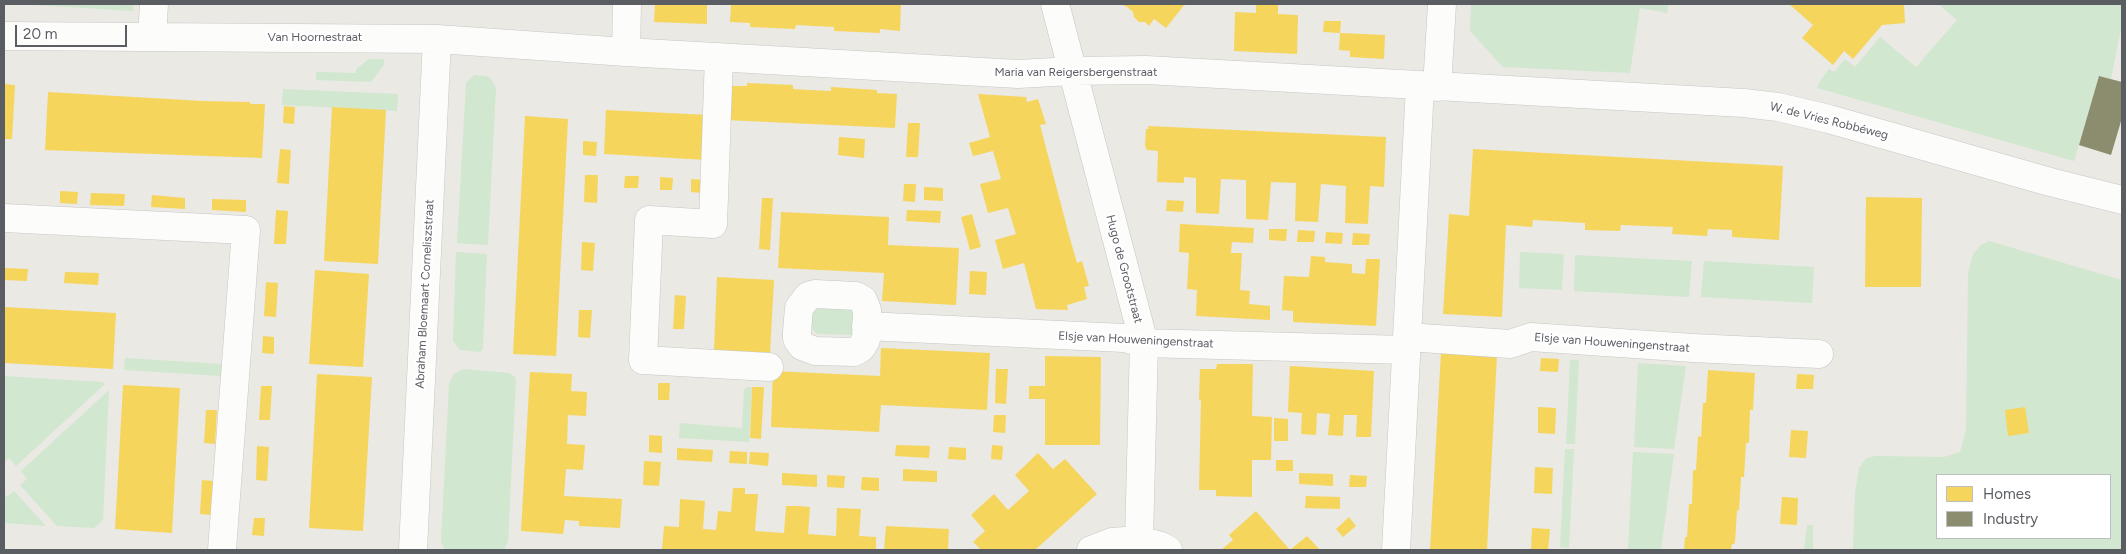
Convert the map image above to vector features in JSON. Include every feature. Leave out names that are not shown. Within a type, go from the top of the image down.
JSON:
[{"type":"street","points":[[152,36],[154,4]]},
{"type":"street","points":[[626,52],[627,4]]},
{"type":"street","name":"Hugo de Grootstraat","points":[[1054,4],[1144,343],[1139,540]]},
{"type":"street","points":[[1396,550],[1407,343],[1429,86],[1442,4]]},
{"type":"street","name":"Van Hoornestraat","points":[[4,36],[436,39],[626,52]]},
{"type":"street","name":"Abraham Bloemaart Corneliszstraat","points":[[413,550],[436,39]]},
{"type":"street","name":"Maria van Reigersbergenstraat","points":[[626,52],[1018,74],[1146,70],[1429,86]]},
{"type":"street","points":[[719,57],[712,224],[649,220],[643,360],[769,367]]},
{"type":"street","name":"W. de Vries Robbéweg","points":[[1429,86],[1744,103],[1778,107],[1829,119],[2050,182],[2122,200]]},
{"type":"street","points":[[4,218],[246,230],[222,550]]},
{"type":"street","name":"Elsje van Houweningenstraat","points":[[866,326],[1124,338],[1144,343],[1510,344],[1531,337],[1819,354]]},
{"type":"street","points":[[1091,550],[1112,542],[1139,540],[1162,546],[1168,550]]},
{"type":"green space","points":[[17,4],[134,4],[133,11]]},
{"type":"green space","points":[[1471,4],[1668,4],[1667,13],[1640,8],[1630,73],[1503,67],[1470,31]]},
{"type":"green space","points":[[1938,4],[2122,4],[2122,24],[2111,79],[2099,76],[2074,161],[1817,88],[1829,69],[1834,72],[1845,59],[1855,67],[1880,37],[1916,67],[1957,20]]},
{"type":"green space","points":[[369,59],[384,59],[384,65],[371,82],[316,80],[316,72],[356,73],[356,69]]},
{"type":"green space","points":[[474,75],[487,76],[496,88],[488,245],[457,243],[466,83]]},
{"type":"green space","points":[[283,89],[398,94],[397,111],[282,105]]},
{"type":"green space","points":[[1989,241],[2122,280],[2122,550],[1853,550],[1855,492],[1859,468],[1866,458],[1876,456],[1944,457],[1960,452],[1966,431],[1968,273],[1973,254],[1981,245]]},
{"type":"green space","points":[[456,252],[487,254],[483,349],[480,352],[460,350],[453,341]]},
{"type":"green space","points":[[1520,252],[1564,254],[1562,290],[1519,288]]},
{"type":"green space","points":[[1575,255],[1692,261],[1689,297],[1574,291]]},
{"type":"green space","points":[[1704,261],[1814,267],[1812,303],[1701,297]]},
{"type":"green space","points":[[819,307],[853,308],[853,335],[817,334],[812,328],[812,313]]},
{"type":"green space","points":[[125,358],[222,364],[221,376],[124,370]]},
{"type":"green space","points":[[1570,360],[1579,360],[1575,444],[1566,444]]},
{"type":"green space","points":[[1638,363],[1686,366],[1674,449],[1634,447]]},
{"type":"green space","points":[[464,369],[509,373],[515,377],[516,381],[508,542],[504,550],[445,550],[441,541],[449,384],[454,374]]},
{"type":"green space","points":[[4,376],[102,382],[105,384],[16,466],[9,458],[4,462]]},
{"type":"green space","points":[[747,387],[752,387],[749,442],[679,438],[680,423],[742,428],[744,390]]},
{"type":"green space","points":[[109,390],[103,520],[94,528],[57,526],[20,485],[27,479],[21,471]]},
{"type":"green space","points":[[1565,449],[1574,449],[1569,548],[1560,547]]},
{"type":"green space","points":[[1633,452],[1674,454],[1661,550],[1628,550]]},
{"type":"green space","points":[[14,491],[46,526],[4,523],[4,494],[7,497]]},
{"type":"green space","points":[[1807,525],[1813,525],[1813,550],[1804,550]]},
{"type":"building: Homes","points":[[655,4],[707,4],[707,24],[654,22]]},
{"type":"building: Homes","points":[[731,4],[901,4],[900,31],[880,29],[880,33],[834,31],[834,27],[796,25],[795,29],[750,27],[750,23],[730,22]]},
{"type":"building: Homes","points":[[1118,4],[1185,4],[1166,28],[1154,19],[1149,26],[1145,22],[1139,22],[1134,17],[1133,12],[1126,6]]},
{"type":"building: Homes","points":[[1256,4],[1278,4],[1278,14],[1298,15],[1297,54],[1234,51],[1235,12],[1256,13]]},
{"type":"building: Homes","points":[[1789,4],[1904,4],[1905,23],[1882,25],[1853,59],[1844,51],[1833,65],[1802,38],[1813,25]]},
{"type":"building: Homes","points":[[1324,21],[1341,21],[1340,33],[1323,32]]},
{"type":"building: Homes","points":[[1340,33],[1385,35],[1384,59],[1350,57],[1350,51],[1339,50]]},
{"type":"building: Homes","points":[[747,83],[793,85],[793,89],[831,91],[831,87],[877,90],[877,93],[897,94],[895,128],[726,120],[727,86],[747,86]]},
{"type":"building: Homes","points":[[4,84],[15,85],[12,139],[4,139]]},
{"type":"building: Homes","points":[[48,92],[265,104],[262,158],[45,150]]},
{"type":"building: Homes","points":[[978,94],[1026,97],[1027,102],[1038,99],[1046,124],[1040,125],[1069,235],[1077,263],[1082,261],[1089,286],[1084,287],[1087,299],[1067,305],[1068,310],[1036,309],[1024,263],[1003,269],[995,240],[1016,234],[1008,208],[988,213],[980,184],[1001,179],[993,151],[973,156],[969,143],[990,137]]},
{"type":"building: Homes","points":[[284,106],[295,107],[294,124],[283,123]]},
{"type":"building: Homes","points":[[332,107],[386,110],[378,264],[324,261]]},
{"type":"building: Homes","points":[[606,110],[709,115],[707,160],[604,154]]},
{"type":"building: Homes","points":[[525,116],[568,119],[556,356],[513,354]]},
{"type":"building: Homes","points":[[908,123],[920,123],[918,157],[906,157]]},
{"type":"building: Homes","points":[[1148,126],[1386,137],[1384,187],[1370,186],[1368,224],[1345,223],[1346,186],[1321,184],[1318,222],[1295,221],[1296,183],[1271,182],[1268,220],[1246,219],[1246,180],[1221,179],[1219,214],[1196,213],[1196,178],[1184,177],[1184,183],[1157,182],[1158,151],[1147,150],[1145,146],[1146,129],[1149,129]]},
{"type":"building: Homes","points":[[839,137],[865,139],[864,158],[838,155]]},
{"type":"building: Homes","points":[[583,141],[597,142],[596,156],[583,155]]},
{"type":"building: Homes","points":[[280,149],[291,150],[289,184],[277,183]]},
{"type":"building: Homes","points":[[1473,149],[1783,166],[1779,240],[1732,237],[1732,230],[1708,229],[1707,236],[1672,234],[1673,227],[1621,225],[1620,231],[1585,230],[1585,223],[1533,220],[1532,227],[1506,225],[1502,317],[1443,314],[1449,214],[1469,216]]},
{"type":"building: Homes","points":[[585,175],[598,175],[597,203],[584,202]]},
{"type":"building: Homes","points":[[625,176],[639,176],[638,188],[624,188]]},
{"type":"building: Homes","points":[[660,177],[673,178],[672,190],[660,190]]},
{"type":"building: Homes","points":[[691,179],[704,180],[703,193],[691,192]]},
{"type":"building: Homes","points":[[904,184],[916,184],[915,202],[903,201]]},
{"type":"building: Homes","points":[[924,187],[943,188],[943,201],[924,200]]},
{"type":"building: Homes","points":[[60,191],[78,192],[77,204],[60,203]]},
{"type":"building: Homes","points":[[91,193],[125,194],[124,206],[90,205]]},
{"type":"building: Homes","points":[[152,195],[185,198],[185,209],[151,207]]},
{"type":"building: Homes","points":[[1866,197],[1922,198],[1921,287],[1865,287]]},
{"type":"building: Homes","points":[[762,198],[773,198],[770,250],[759,249]]},
{"type":"building: Homes","points":[[212,199],[246,200],[246,212],[212,210]]},
{"type":"building: Homes","points":[[1167,200],[1184,201],[1183,212],[1166,211]]},
{"type":"building: Homes","points":[[276,210],[288,211],[286,244],[274,244]]},
{"type":"building: Homes","points":[[907,210],[941,211],[940,223],[906,221]]},
{"type":"building: Homes","points":[[781,212],[889,217],[888,245],[959,248],[956,305],[882,301],[884,273],[778,268]]},
{"type":"building: Homes","points":[[972,214],[981,247],[970,250],[961,217]]},
{"type":"building: Homes","points":[[1180,224],[1254,228],[1253,243],[1232,242],[1231,253],[1242,253],[1240,290],[1250,291],[1249,304],[1270,306],[1270,320],[1196,316],[1197,290],[1187,289],[1189,253],[1179,252]]},
{"type":"building: Homes","points":[[1269,229],[1287,229],[1286,241],[1269,240]]},
{"type":"building: Homes","points":[[1298,230],[1315,231],[1314,242],[1297,242]]},
{"type":"building: Homes","points":[[1326,232],[1343,233],[1342,244],[1325,243]]},
{"type":"building: Homes","points":[[1353,233],[1370,234],[1369,245],[1352,245]]},
{"type":"building: Homes","points":[[582,242],[595,243],[593,271],[581,270]]},
{"type":"building: Homes","points":[[1311,256],[1325,257],[1325,262],[1352,264],[1352,273],[1365,274],[1366,259],[1380,259],[1376,326],[1293,322],[1293,311],[1282,310],[1284,276],[1309,277]]},
{"type":"building: Homes","points":[[4,268],[28,269],[27,281],[4,280]]},
{"type":"building: Homes","points":[[315,270],[369,274],[363,367],[309,364]]},
{"type":"building: Homes","points":[[970,271],[987,272],[986,295],[969,294]]},
{"type":"building: Homes","points":[[65,272],[99,273],[98,285],[64,283]]},
{"type":"building: Homes","points":[[717,277],[774,280],[770,353],[714,350]]},
{"type":"building: Homes","points":[[266,282],[278,283],[276,317],[264,316]]},
{"type":"building: Homes","points":[[675,295],[686,296],[684,329],[673,329]]},
{"type":"building: Homes","points":[[4,307],[116,313],[113,369],[4,363]]},
{"type":"building: Homes","points":[[579,310],[592,310],[590,338],[578,337]]},
{"type":"building: Homes","points":[[263,336],[274,337],[274,354],[262,353]]},
{"type":"building: Homes","points":[[881,348],[990,353],[987,410],[881,405],[879,432],[771,427],[773,371],[880,376]]},
{"type":"building: Homes","points":[[1441,352],[1497,355],[1487,550],[1430,550]]},
{"type":"building: Homes","points":[[1045,356],[1101,357],[1100,445],[1045,445],[1045,399],[1029,399],[1029,386],[1045,386]]},
{"type":"building: Homes","points":[[1541,358],[1559,359],[1558,372],[1540,371]]},
{"type":"building: Homes","points":[[1217,364],[1253,364],[1252,416],[1272,417],[1271,460],[1252,460],[1252,497],[1216,496],[1216,490],[1199,490],[1200,369],[1216,369]]},
{"type":"building: Homes","points":[[1290,366],[1374,371],[1371,437],[1356,437],[1357,415],[1344,415],[1343,436],[1328,435],[1330,414],[1317,413],[1316,435],[1301,434],[1302,413],[1288,412]]},
{"type":"building: Homes","points":[[996,369],[1008,369],[1006,404],[995,403]]},
{"type":"building: Homes","points":[[1708,370],[1755,373],[1753,410],[1750,410],[1749,443],[1746,443],[1744,477],[1741,477],[1735,542],[1732,544],[1731,550],[1684,550],[1685,537],[1687,537],[1689,504],[1692,504],[1693,470],[1696,470],[1698,436],[1701,437],[1703,403],[1706,403]]},
{"type":"building: Homes","points":[[530,372],[572,374],[571,391],[587,392],[586,416],[568,415],[567,444],[585,445],[583,470],[566,469],[564,496],[622,499],[620,528],[579,526],[579,521],[565,520],[563,534],[521,531]]},
{"type":"building: Homes","points":[[317,374],[372,377],[363,531],[309,528]]},
{"type":"building: Homes","points":[[1797,374],[1814,375],[1813,389],[1796,389]]},
{"type":"building: Homes","points":[[658,383],[670,383],[669,400],[658,400]]},
{"type":"building: Homes","points":[[123,385],[180,388],[172,533],[115,529]]},
{"type":"building: Homes","points":[[261,386],[272,386],[270,420],[259,420]]},
{"type":"building: Homes","points":[[752,387],[764,387],[761,439],[750,438]]},
{"type":"building: Homes","points":[[1538,407],[1556,408],[1555,434],[1538,433]]},
{"type":"building: Homes","points":[[2025,407],[2029,433],[2008,436],[2005,410]]},
{"type":"building: Homes","points":[[206,410],[217,410],[215,444],[204,443]]},
{"type":"building: Homes","points":[[994,415],[1006,415],[1005,433],[993,432]]},
{"type":"building: Homes","points":[[1274,418],[1288,419],[1288,441],[1274,441]]},
{"type":"building: Homes","points":[[1791,430],[1808,431],[1806,458],[1789,457]]},
{"type":"building: Homes","points":[[649,435],[662,436],[662,453],[649,452]]},
{"type":"building: Homes","points":[[896,445],[930,446],[929,458],[895,456]]},
{"type":"building: Homes","points":[[992,445],[1003,446],[1002,460],[991,459]]},
{"type":"building: Homes","points":[[257,446],[269,447],[267,481],[256,480]]},
{"type":"building: Homes","points":[[949,447],[966,448],[966,460],[948,459]]},
{"type":"building: Homes","points":[[677,448],[713,450],[712,462],[677,460]]},
{"type":"building: Homes","points":[[730,451],[747,452],[747,464],[729,463]]},
{"type":"building: Homes","points":[[750,452],[769,453],[768,466],[749,464]]},
{"type":"building: Homes","points":[[1038,453],[1053,469],[1065,459],[1097,494],[1035,550],[981,550],[973,542],[985,531],[971,515],[994,494],[1008,510],[1029,491],[1015,475]]},
{"type":"building: Homes","points":[[1276,460],[1293,460],[1293,471],[1276,471]]},
{"type":"building: Homes","points":[[644,461],[661,462],[659,486],[643,485]]},
{"type":"building: Homes","points":[[1535,467],[1553,468],[1552,494],[1534,493]]},
{"type":"building: Homes","points":[[903,469],[937,471],[937,482],[903,481]]},
{"type":"building: Homes","points":[[782,473],[817,475],[817,487],[782,485]]},
{"type":"building: Homes","points":[[1299,473],[1333,474],[1333,486],[1299,484]]},
{"type":"building: Homes","points":[[827,475],[845,476],[844,488],[827,487]]},
{"type":"building: Homes","points":[[1350,475],[1367,476],[1366,487],[1349,487]]},
{"type":"building: Homes","points":[[862,477],[879,478],[879,491],[861,490]]},
{"type":"building: Homes","points":[[202,480],[213,481],[211,515],[200,514]]},
{"type":"building: Homes","points":[[733,488],[745,488],[745,494],[758,494],[755,531],[784,533],[786,506],[798,506],[810,507],[808,534],[836,536],[837,508],[861,509],[859,536],[876,537],[876,550],[662,550],[664,526],[679,527],[680,499],[705,501],[703,529],[716,530],[718,511],[731,512]]},
{"type":"building: Homes","points":[[1306,496],[1340,497],[1340,509],[1305,508]]},
{"type":"building: Homes","points":[[1782,497],[1798,498],[1797,525],[1780,524]]},
{"type":"building: Homes","points":[[1256,511],[1290,550],[1221,550],[1233,540],[1229,535]]},
{"type":"building: Homes","points":[[1349,517],[1356,526],[1343,537],[1336,529]]},
{"type":"building: Homes","points":[[254,518],[265,518],[264,536],[252,535]]},
{"type":"building: Homes","points":[[886,526],[949,529],[948,550],[884,550]]},
{"type":"building: Homes","points":[[1532,528],[1550,529],[1548,550],[1531,550]]},
{"type":"building: Homes","points":[[1307,536],[1320,550],[1290,550]]},
{"type":"building: Industry","points":[[2099,76],[2122,82],[2122,118],[2111,155],[2079,145]]}]
